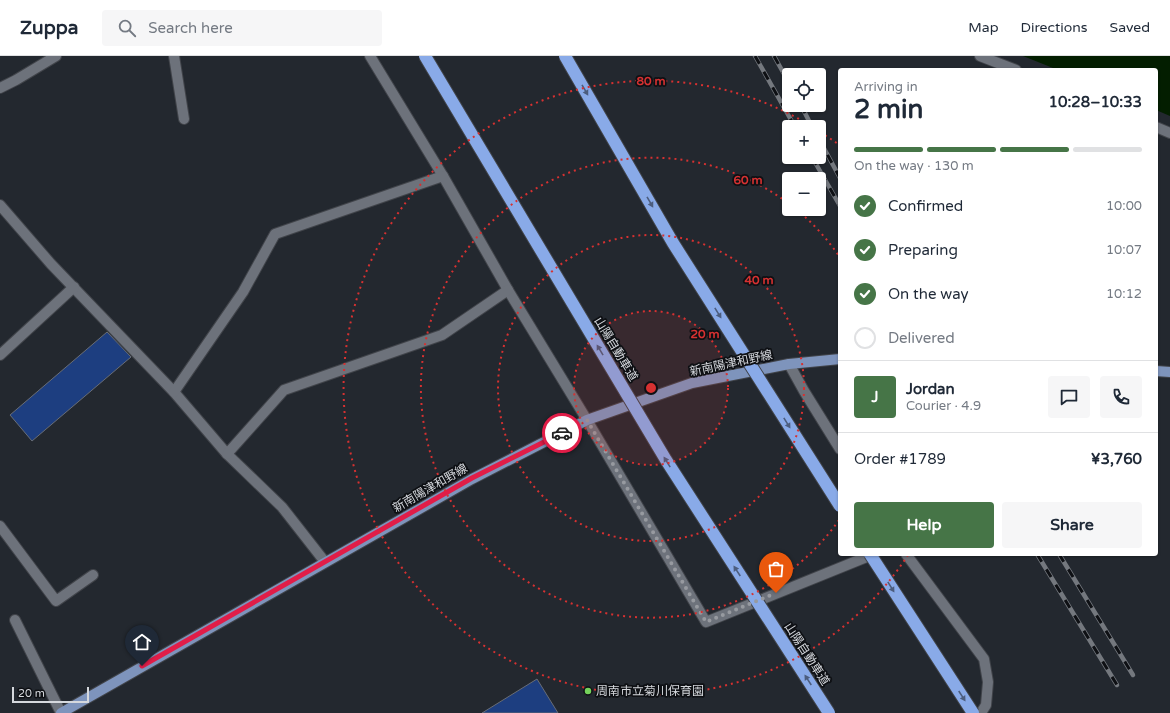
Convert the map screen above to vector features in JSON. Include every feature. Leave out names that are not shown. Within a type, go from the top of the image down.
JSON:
[{"type":"highway","name":"山陽自動車道","points":[[425,56],[666,460],[829,713]]},
{"type":"highway","points":[[565,56],[673,243],[838,503]]},
{"type":"highway","points":[[871,556],[973,713]]},
{"type":"main road","name":"新南陽津和野線","points":[[61,713],[472,478],[587,420],[692,383],[789,364],[838,359]]},
{"type":"main road","points":[[1158,371],[1170,372]]},
{"type":"street","points":[[0,88],[56,56]]},
{"type":"street","points":[[174,56],[184,119]]},
{"type":"street","points":[[370,56],[443,176],[508,290],[587,420],[706,622],[869,556]]},
{"type":"street","points":[[980,56],[1011,68]]},
{"type":"street","points":[[1158,128],[1170,133]]},
{"type":"street","points":[[174,392],[243,292],[275,234],[443,176]]},
{"type":"street","points":[[0,205],[51,264],[174,392],[227,454],[282,507],[325,562]]},
{"type":"street","points":[[0,355],[74,288]]},
{"type":"street","points":[[227,454],[284,390],[442,335],[508,290]]},
{"type":"street","points":[[789,364],[838,446]]},
{"type":"street","points":[[0,526],[56,601],[93,575]]},
{"type":"street","points":[[907,556],[984,659],[988,682],[986,705],[981,713]]},
{"type":"street","points":[[15,620],[61,713]]},
{"type":"shaded area","points":[[1023,56],[1170,56],[1170,116],[1158,111],[1158,68],[1053,68]]},
{"type":"building","points":[[107,332],[131,357],[32,441],[10,415]]},
{"type":"building","points":[[537,679],[558,713],[482,713]]},
{"type":"railway","points":[[755,56],[791,120]]},
{"type":"railway","points":[[774,56],[782,70]]},
{"type":"railway","points":[[804,112],[808,120]]},
{"type":"railway","points":[[826,152],[838,174]]},
{"type":"railway","points":[[816,164],[838,202]]},
{"type":"railway","points":[[1038,556],[1117,685]]},
{"type":"railway","points":[[1060,556],[1133,675]]},
{"type":"way so far","points":[[562,433],[587,420],[706,622],[776,593]]},
{"type":"place","name":"周南市立菊川保育園","points":[[588,691]]},
{"type":"route","points":[[142,666],[472,478],[562,433]]}]
